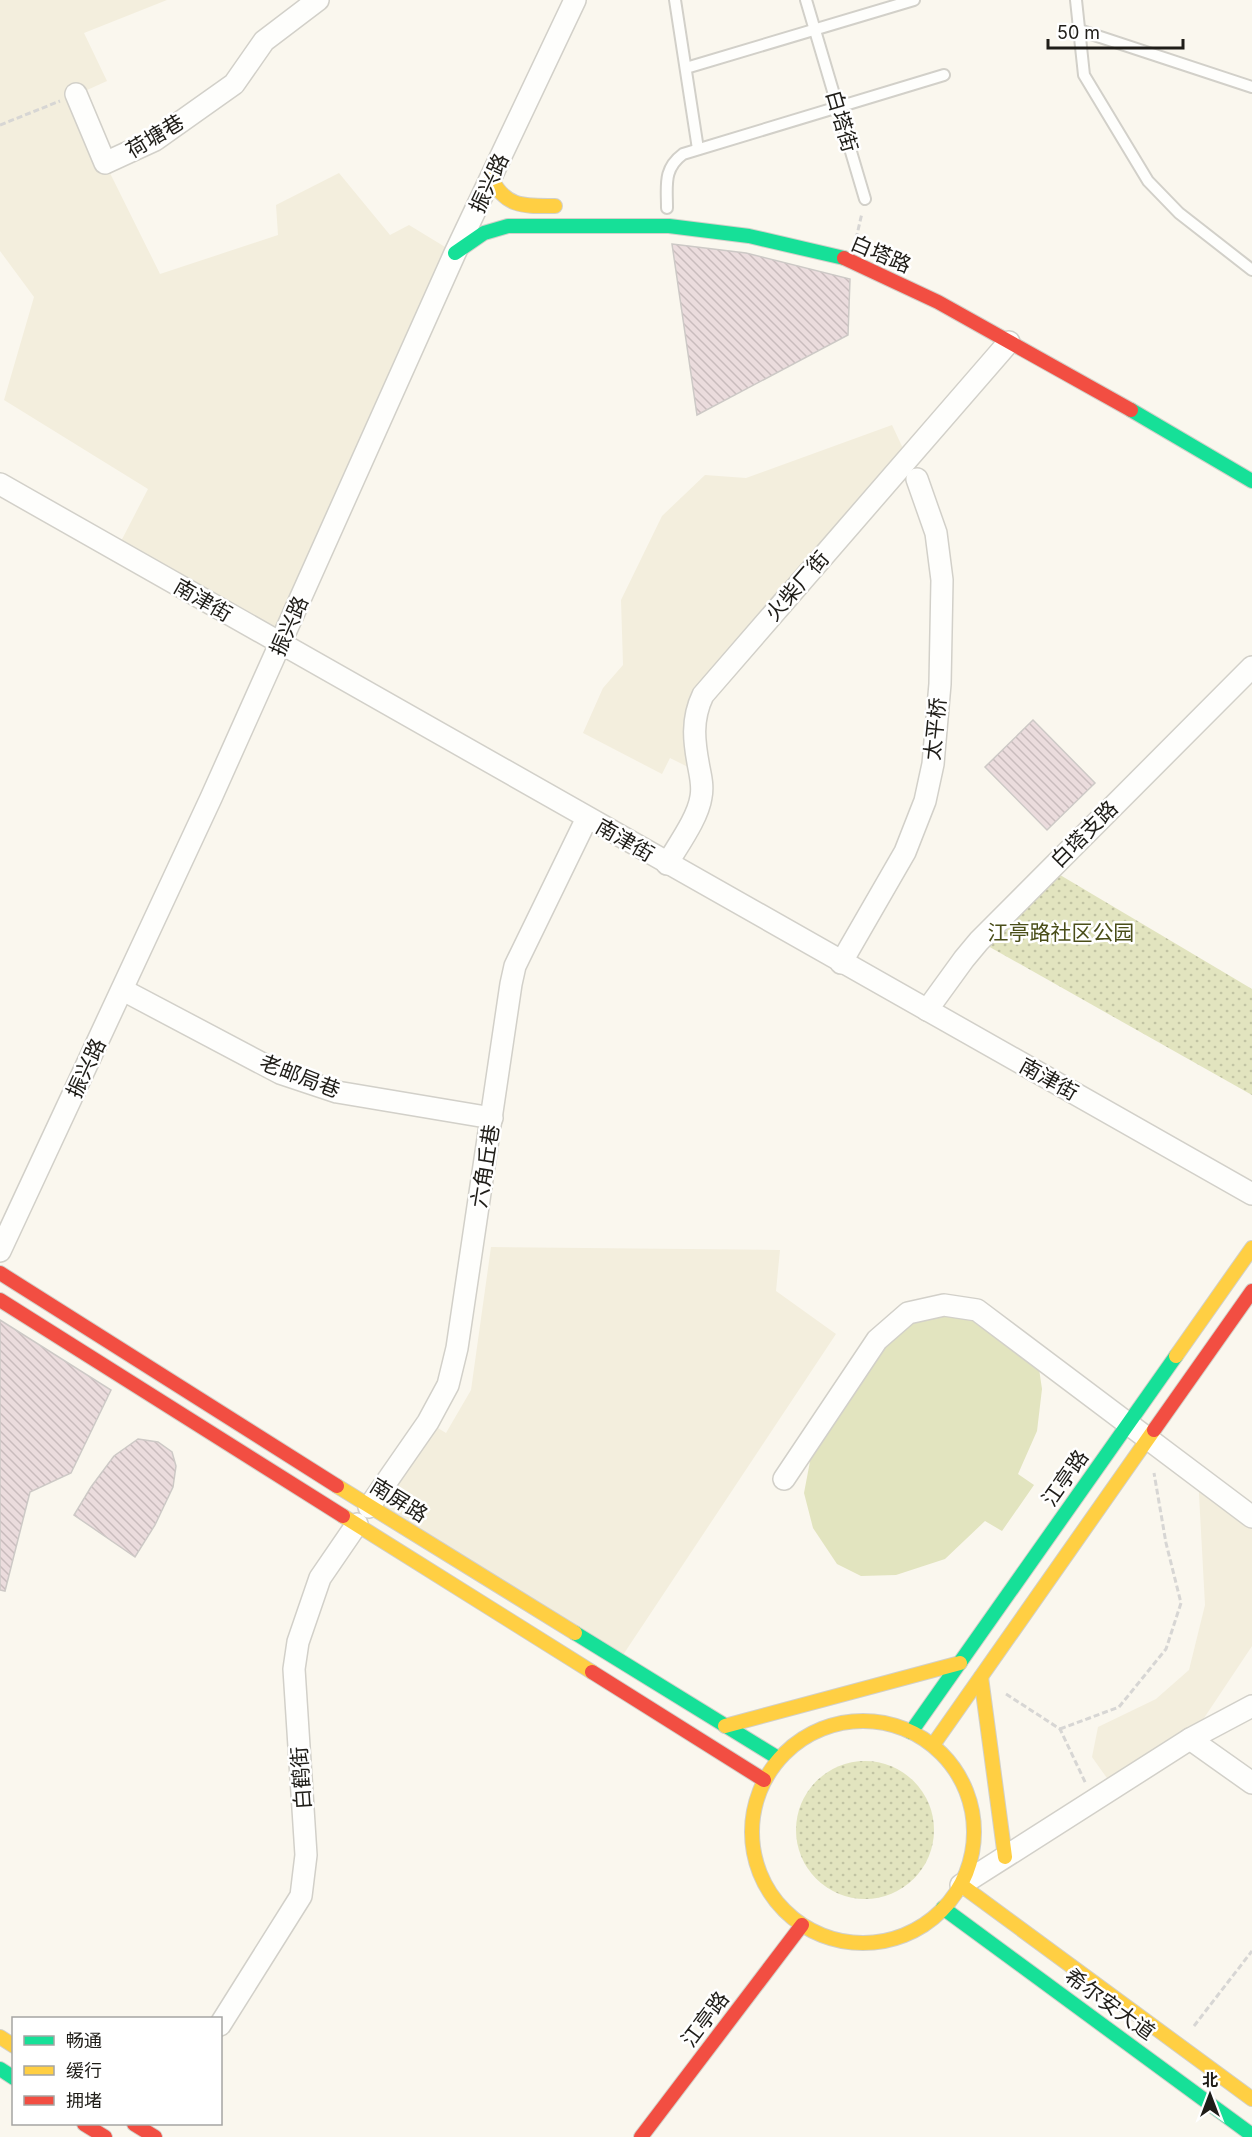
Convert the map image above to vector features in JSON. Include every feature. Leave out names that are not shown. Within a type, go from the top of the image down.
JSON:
[{"type":"main road","points":[[491,178],[496,190],[506,200],[521,206],[566,206]]},
{"type":"main road","name":"白塔路","points":[[455,253],[478,234],[495,227],[518,225],[669,226],[749,236],[851,260],[938,302],[1177,435],[1252,481]]},
{"type":"main road","name":"江亭路","points":[[912,1732],[1252,1248]]},
{"type":"main road","name":"南屏路","points":[[0,1273],[764,1780]]},
{"type":"main road","points":[[933,1745],[1252,1291]]},
{"type":"main road","name":"南屏路","points":[[0,1300],[778,1758]]},
{"type":"main road","points":[[725,1726],[960,1663]]},
{"type":"main road","points":[[981,1677],[1005,1857]]},
{"type":"main road","points":[[854,1722],[889,1725],[912,1732],[933,1745],[947,1760],[965,1788],[974,1820],[972,1853],[961,1885],[943,1908],[930,1921],[907,1935],[880,1942],[853,1943],[826,1937],[802,1925],[780,1907],[764,1883],[754,1857],[752,1828],[756,1800],[764,1780],[778,1758],[793,1744],[820,1730],[854,1722]]},
{"type":"main road","name":"希尔安大道","points":[[961,1885],[1252,2098]]},
{"type":"main road","name":"希尔安大道","points":[[943,1908],[1252,2134]]},
{"type":"main road","name":"江亭路","points":[[641,2137],[802,1925]]},
{"type":"main road","points":[[86,2125],[105,2137]]},
{"type":"main road","points":[[136,2125],[154,2133]]},
{"type":"street","name":"荷塘巷","points":[[76,94],[105,163],[155,140],[234,84],[264,41],[318,0]]},
{"type":"street","name":"振兴路","points":[[0,1251],[123,990],[455,253],[575,0]]},
{"type":"street","name":"火柴厂街","points":[[667,864],[697,810],[701,798],[702,786],[693,734],[695,714],[703,695],[1009,342]]},
{"type":"street","name":"太平桥","points":[[842,963],[905,852],[925,801],[933,764],[940,684],[942,580],[936,533],[917,479]]},
{"type":"street","name":"南津街","points":[[0,484],[280,645],[1252,1194]]},
{"type":"street","name":"白塔支路","points":[[927,1010],[979,941],[1252,667]]},
{"type":"street","name":"六角丘巷","points":[[363,1515],[428,1422],[448,1385],[457,1348],[515,966],[587,818]]},
{"type":"street","name":"老邮局巷","points":[[123,990],[280,1073],[337,1092],[492,1118]]},
{"type":"street","points":[[784,1479],[877,1340],[908,1313],[944,1305],[977,1310],[1252,1517]]},
{"type":"street","name":"白鹤街","points":[[222,2022],[301,1896],[306,1855],[295,1660],[298,1642],[320,1578],[363,1515]]},
{"type":"street","points":[[961,1885],[1190,1739],[1252,1706]]},
{"type":"street","points":[[1190,1739],[1252,1783]]},
{"type":"lane","points":[[675,0],[698,149]]},
{"type":"lane","name":"白塔街","points":[[806,0],[865,199]]},
{"type":"lane","points":[[686,68],[914,0]]},
{"type":"lane","points":[[1076,0],[1084,75],[1148,181],[1179,213],[1252,270]]},
{"type":"lane","points":[[1079,30],[1252,87]]},
{"type":"lane","points":[[666,208],[668,174],[673,162],[683,154],[944,75]]},
{"type":"path","points":[[0,125],[76,94]]},
{"type":"path","points":[[855,242],[865,199]]},
{"type":"path","points":[[1060,1729],[1119,1707],[1166,1649],[1181,1603],[1166,1543],[1148,1439]]},
{"type":"path","points":[[981,1677],[1060,1729],[1094,1801]]},
{"type":"path","points":[[1179,2045],[1252,1951]]},
{"type":"shaded area","points":[[0,0],[167,0],[84,33],[107,81],[76,95],[105,163],[160,274],[278,235],[276,205],[339,173],[390,235],[409,225],[455,253],[281,645],[116,551],[148,489],[4,400],[34,297],[0,251]]},
{"type":"shaded area","points":[[892,425],[908,459],[703,695],[700,773],[670,758],[662,774],[583,733],[603,688],[623,665],[621,600],[662,516],[705,475],[746,478]]},
{"type":"shaded area","points":[[491,1247],[780,1250],[776,1291],[836,1334],[619,1661],[369,1507],[428,1422],[446,1433],[471,1390]]},
{"type":"shaded area","points":[[1198,1476],[1252,1517],[1252,1646],[1190,1739],[1114,1788],[1092,1757],[1098,1727],[1156,1699],[1189,1670],[1205,1605]]},
{"type":"green space","name":"江亭路社区公园","points":[[1050,869],[1252,989],[1252,1095],[979,941]]},
{"type":"green space","points":[[977,1310],[1037,1355],[1042,1389],[1037,1431],[1018,1474],[1034,1485],[1002,1531],[985,1521],[945,1559],[896,1575],[861,1576],[837,1564],[813,1528],[804,1493],[815,1435],[908,1313]]},
{"type":"green space","points":[[865,1761],[891,1767],[914,1781],[928,1804],[934,1830],[928,1856],[914,1879],[891,1893],[865,1899],[839,1893],[816,1879],[802,1856],[796,1830],[802,1804],[816,1781],[839,1767]]},
{"type":"building","points":[[672,244],[746,253],[850,279],[848,335],[697,415]]},
{"type":"building","points":[[1033,720],[1095,783],[1047,830],[985,767]]},
{"type":"building","points":[[0,1320],[111,1390],[71,1473],[30,1492],[5,1591],[0,1590]]},
{"type":"building","points":[[138,1439],[158,1442],[172,1452],[176,1466],[173,1487],[155,1525],[135,1557],[74,1515],[114,1456]]},
{"type":"traffic: fast","points":[[455,253],[484,233],[508,226],[669,226],[749,236],[844,258]]},
{"type":"traffic: fast","points":[[1131,410],[1252,481]]},
{"type":"traffic: fast","points":[[911,1732],[1176,1356]]},
{"type":"traffic: fast","points":[[575,1633],[778,1758]]},
{"type":"traffic: fast","points":[[943,1908],[1252,2135]]},
{"type":"traffic: fast","points":[[0,2069],[12,2077]]},
{"type":"traffic: slow","points":[[491,178],[503,195],[510,200],[525,205],[555,206]]},
{"type":"traffic: slow","points":[[1176,1356],[1252,1248]]},
{"type":"traffic: slow","points":[[933,1745],[1154,1430]]},
{"type":"traffic: slow","points":[[337,1486],[575,1633]]},
{"type":"traffic: slow","points":[[343,1516],[592,1672]]},
{"type":"traffic: slow","points":[[725,1726],[960,1663]]},
{"type":"traffic: slow","points":[[981,1677],[1005,1857]]},
{"type":"traffic: slow","points":[[863,1721],[885,1723],[915,1734],[933,1746],[949,1762],[961,1780],[969,1800],[974,1832],[972,1854],[961,1884],[949,1902],[933,1918],[915,1930],[895,1938],[863,1943],[841,1941],[811,1930],[793,1918],[777,1902],[765,1884],[757,1864],[752,1832],[754,1810],[765,1780],[777,1762],[793,1746],[811,1734],[831,1726],[863,1721]]},
{"type":"traffic: slow","points":[[961,1885],[1252,2099]]},
{"type":"traffic: slow","points":[[0,2037],[12,2045]]},
{"type":"traffic: jam","points":[[844,258],[938,302],[1131,410]]},
{"type":"traffic: jam","points":[[0,1273],[337,1486]]},
{"type":"traffic: jam","points":[[1154,1430],[1252,1291]]},
{"type":"traffic: jam","points":[[0,1300],[343,1516]]},
{"type":"traffic: jam","points":[[592,1672],[764,1780]]},
{"type":"traffic: jam","points":[[641,2137],[802,1925]]},
{"type":"traffic: jam","points":[[86,2125],[105,2137]]},
{"type":"traffic: jam","points":[[136,2125],[155,2137]]}]
